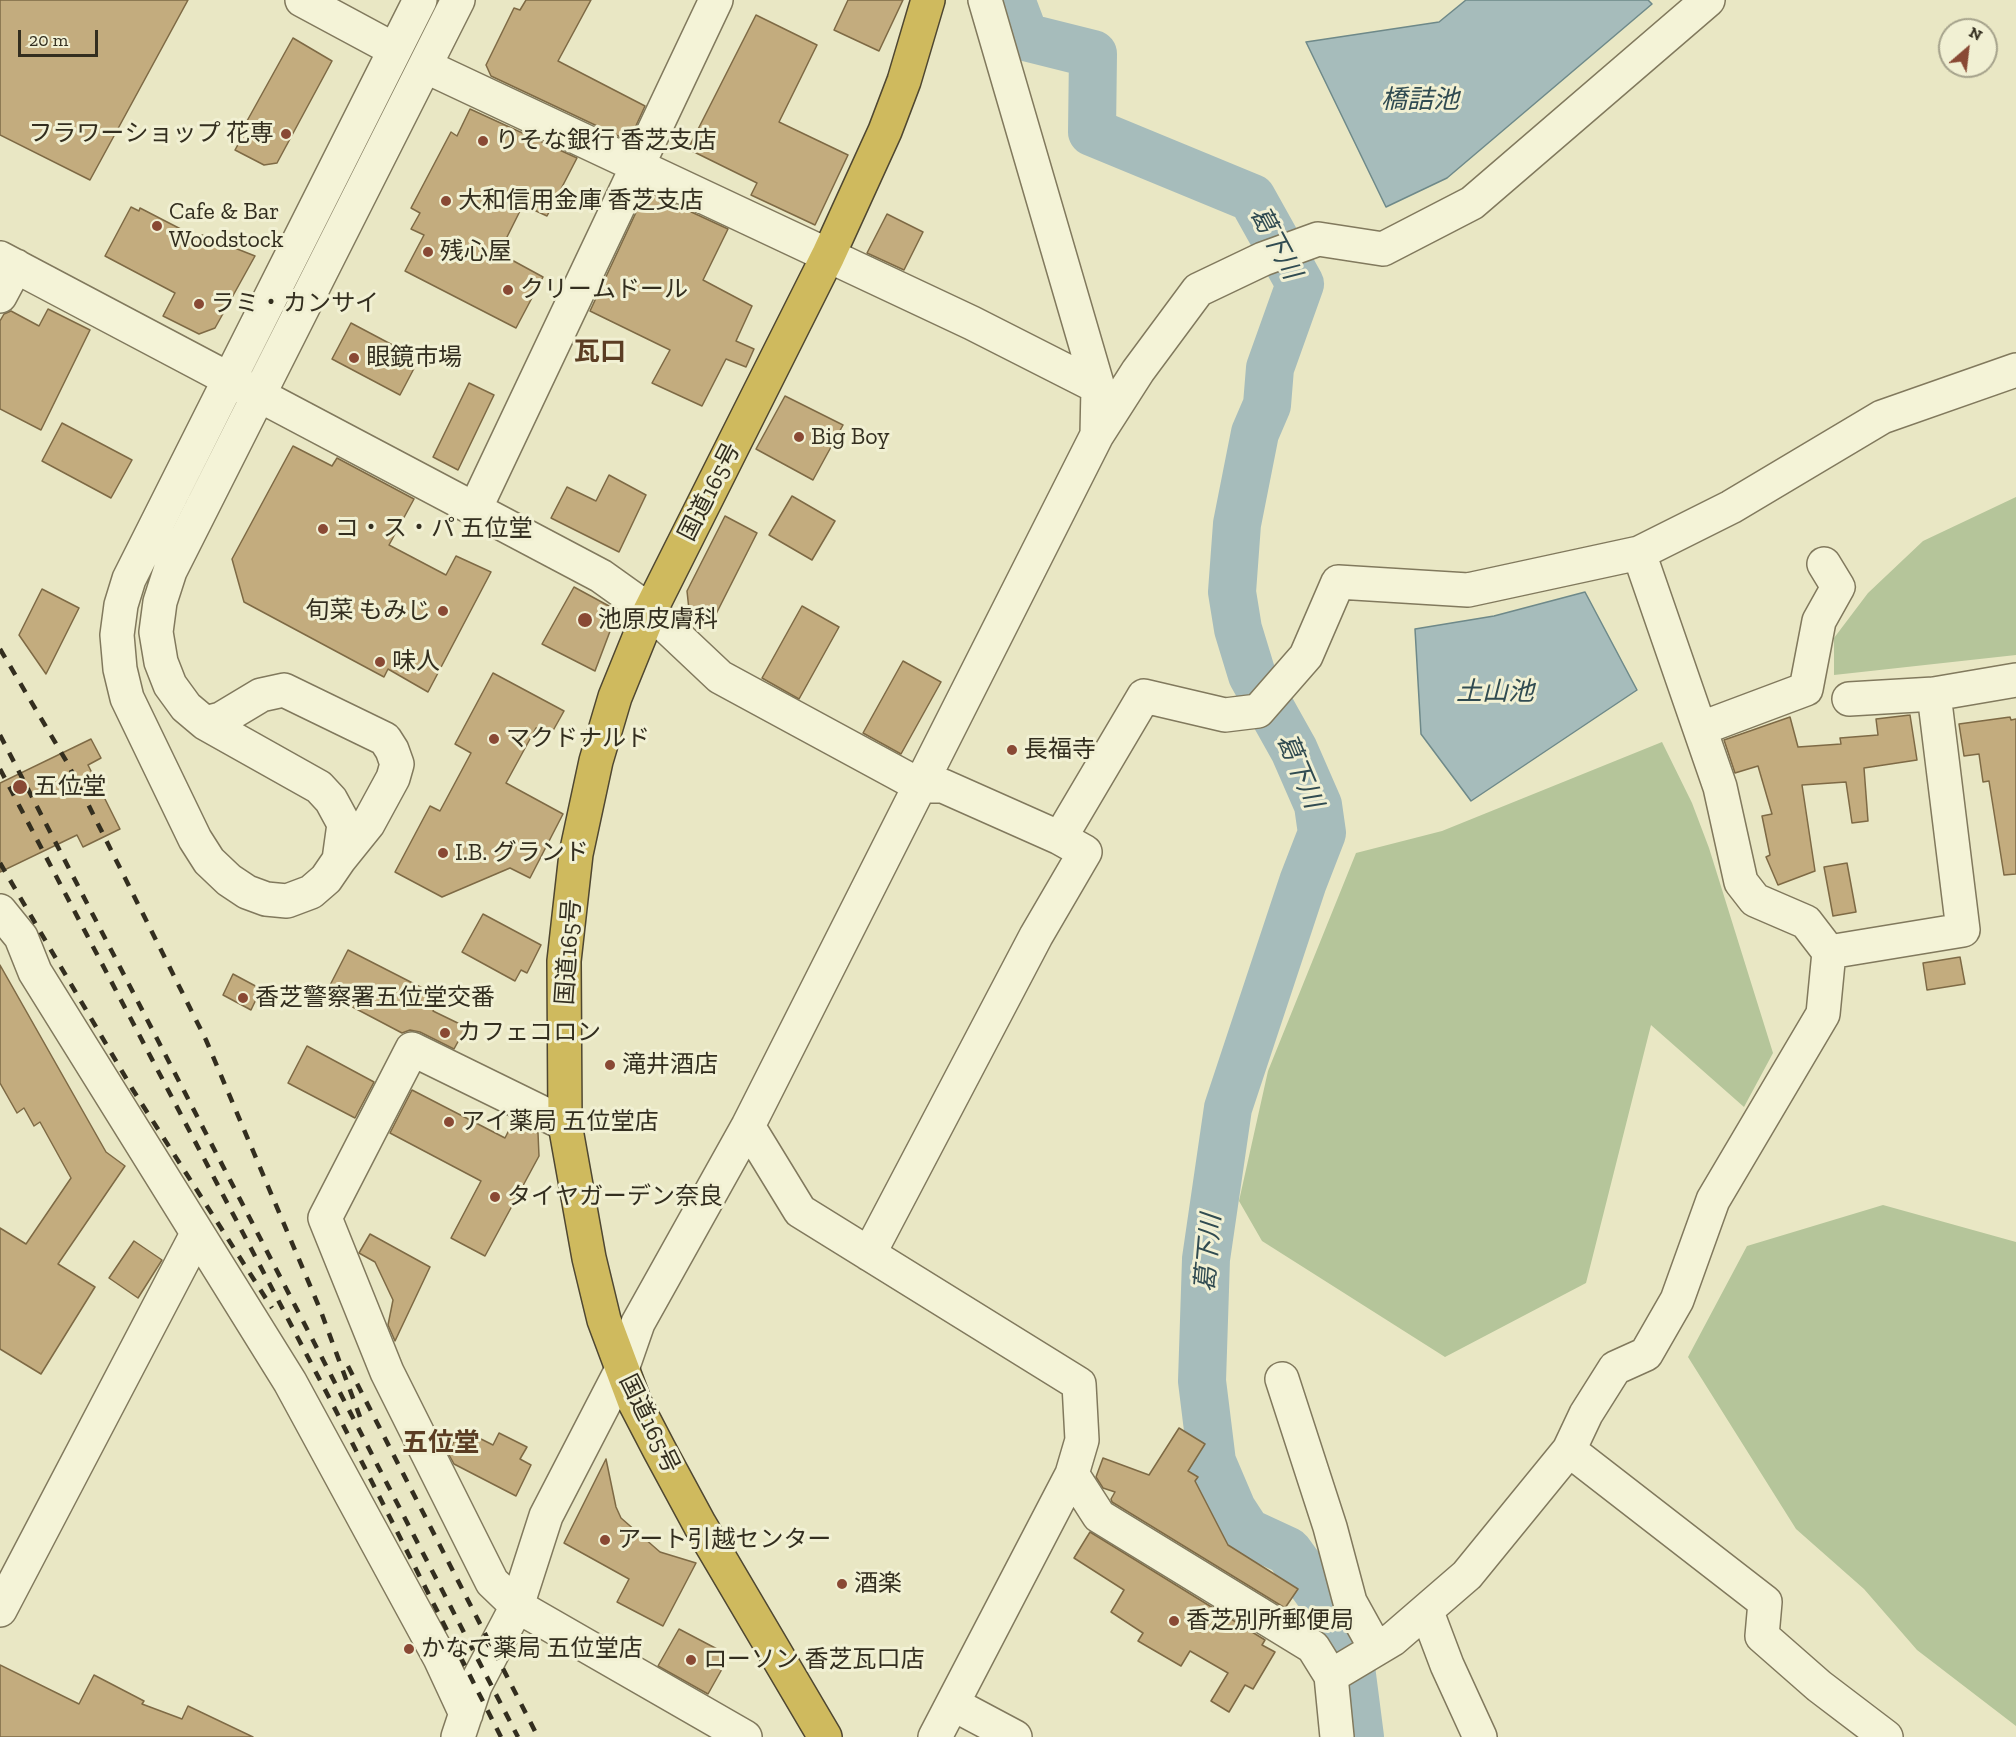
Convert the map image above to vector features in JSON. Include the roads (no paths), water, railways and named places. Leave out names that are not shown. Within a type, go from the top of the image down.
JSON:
[{"type":"highway","name":"国道165号","points":[[825,1737],[700,1525],[635,1403],[604,1320],[589,1258],[565,1124],[564,962],[576,854],[602,740],[615,697],[650,611],[828,256],[885,131],[904,81],[928,0]]},
{"type":"street","points":[[302,0],[395,50]]},
{"type":"street","points":[[205,723],[221,719],[261,695],[284,690],[385,740],[397,764],[393,778],[368,824],[326,879],[310,892],[287,901],[267,899],[247,892],[209,861],[195,839],[127,698],[120,669],[117,634],[121,605],[129,579],[420,0]]},
{"type":"street","points":[[339,860],[344,824],[331,800],[319,787],[205,723],[186,707],[170,685],[161,662],[156,632],[160,602],[170,571],[458,0]]},
{"type":"street","points":[[475,508],[716,0]]},
{"type":"street","points":[[986,0],[1098,387],[1097,435]]},
{"type":"street","points":[[462,1725],[475,1686],[517,1606],[546,1516],[622,1369],[638,1323],[748,1126],[1097,435],[1138,371],[1198,290],[1263,260],[1318,239],[1383,249],[1472,203],[1708,0]]},
{"type":"street","points":[[425,66],[972,323],[1098,387]]},
{"type":"street","points":[[0,296],[8,262],[601,576],[650,611],[720,677],[921,786],[943,786],[1060,838],[1085,852],[1036,936],[868,1254]]},
{"type":"street","points":[[1060,838],[1144,696],[1225,715],[1258,711],[1306,656],[1338,582],[1468,590],[1639,553],[1731,507],[1882,417],[2016,370]]},
{"type":"street","points":[[1331,1676],[1376,1649],[1426,1612],[1467,1575],[1569,1450],[1586,1414],[1615,1368],[1646,1354],[1677,1300],[1713,1200],[1823,1014],[1829,952],[1806,922],[1755,900],[1741,882],[1720,787],[1702,728],[1639,553]]},
{"type":"street","points":[[1702,728],[1806,689],[1819,621],[1838,587],[1824,564]]},
{"type":"street","points":[[1849,699],[1934,694],[2016,680]]},
{"type":"street","points":[[1829,952],[1963,930],[1934,694]]},
{"type":"street","points":[[0,910],[21,937],[35,972],[330,1453],[440,1658],[462,1725]]},
{"type":"street","points":[[565,1124],[412,1049],[325,1218],[387,1372],[492,1582],[517,1606],[745,1737]]},
{"type":"street","points":[[748,1126],[800,1212],[1079,1384],[1082,1440],[1072,1474],[935,1737]]},
{"type":"street","points":[[0,1610],[197,1234]]},
{"type":"street","points":[[1282,1379],[1350,1602],[1376,1649]]},
{"type":"street","points":[[1569,1450],[1765,1602],[1762,1636],[1819,1686],[1886,1737]]},
{"type":"street","points":[[1072,1474],[1099,1516],[1313,1647],[1331,1676],[1337,1737]]},
{"type":"street","points":[[1426,1612],[1480,1737]]},
{"type":"street","points":[[953,1704],[1015,1737]]},
{"type":"water","name":"橋詰池","points":[[1466,0],[1648,0],[1652,4],[1447,178],[1386,207],[1306,42],[1439,22]]},
{"type":"water","name":"土山池","points":[[1585,592],[1637,690],[1471,801],[1421,734],[1415,629],[1494,616]]},
{"type":"waterway","name":"葛下川","points":[[1011,0],[1025,37],[1093,54],[1092,132],[1252,198],[1300,284],[1270,368],[1267,405],[1255,433],[1237,524],[1232,592],[1238,629],[1252,675],[1294,750],[1318,805],[1322,833],[1303,882],[1228,1108],[1206,1259],[1202,1381],[1212,1462],[1232,1509],[1247,1532],[1288,1551],[1323,1599],[1351,1667],[1360,1737]]},
{"type":"railway","points":[[0,649],[68,764],[206,1040],[320,1309],[360,1417]]},
{"type":"railway","points":[[0,735],[518,1737]]},
{"type":"railway","points":[[0,769],[333,1405],[501,1737]]},
{"type":"railway","points":[[0,863],[133,1090],[272,1308]]},
{"type":"railway","points":[[348,1366],[538,1737]]},
{"type":"place","name":"フラワーショップ 花専","points":[[286,134]]},
{"type":"place","name":"りそな銀行 香芝支店","points":[[483,141]]},
{"type":"place","name":"大和信用金庫 香芝支店","points":[[446,201]]},
{"type":"place","name":"Cafe & Bar Woodstock","points":[[157,226]]},
{"type":"place","name":"残心屋","points":[[428,252]]},
{"type":"place","name":"クリームドール","points":[[508,290]]},
{"type":"place","name":"ラミ・カンサイ","points":[[199,304]]},
{"type":"place","name":"眼鏡市場","points":[[354,358]]},
{"type":"place","name":"Big Boy","points":[[799,437]]},
{"type":"place","name":"コ・ス・パ 五位堂","points":[[323,529]]},
{"type":"place","name":"旬菜 もみじ","points":[[443,611]]},
{"type":"place","name":"池原皮膚科","points":[[585,620]]},
{"type":"place","name":"味人","points":[[380,662]]},
{"type":"place","name":"マクドナルド","points":[[494,739]]},
{"type":"place","name":"長福寺","points":[[1012,750]]},
{"type":"place","name":"五位堂","points":[[20,787]]},
{"type":"place","name":"I.B. グランド","points":[[443,853]]},
{"type":"place","name":"香芝警察署五位堂交番","points":[[243,998]]},
{"type":"place","name":"カフェコロン","points":[[445,1033]]},
{"type":"place","name":"滝井酒店","points":[[610,1065]]},
{"type":"place","name":"アイ薬局 五位堂店","points":[[449,1122]]},
{"type":"place","name":"タイヤガーデン奈良","points":[[495,1197]]},
{"type":"place","name":"アート引越センター","points":[[605,1540]]},
{"type":"place","name":"酒楽","points":[[842,1584]]},
{"type":"place","name":"香芝別所郵便局","points":[[1174,1621]]},
{"type":"place","name":"かなで薬局 五位堂店","points":[[409,1649]]},
{"type":"place","name":"ローソン 香芝瓦口店","points":[[691,1660]]},
{"type":"district","name":"瓦口","points":[[600,353]]},
{"type":"district","name":"五位堂","points":[[441,1444]]}]
